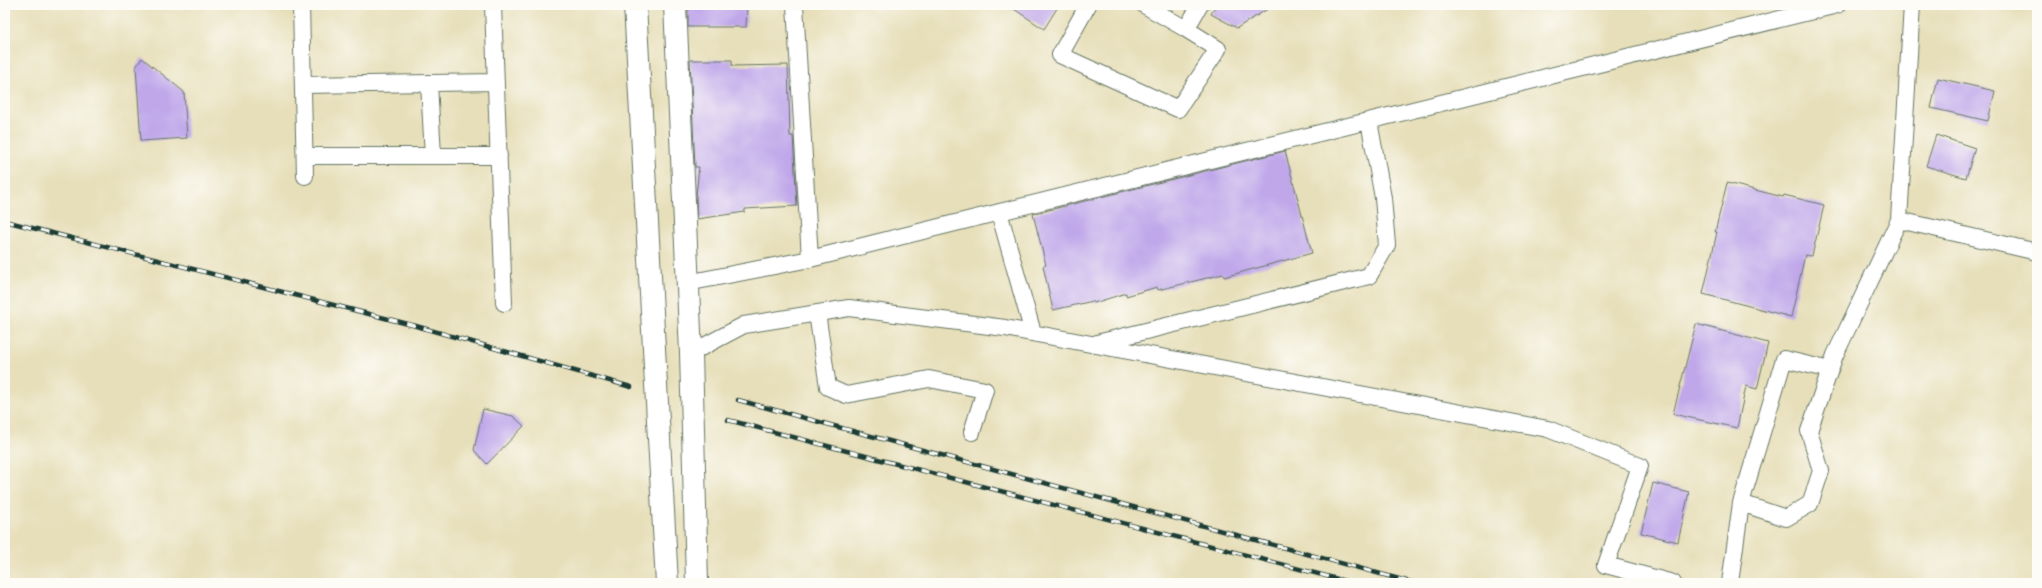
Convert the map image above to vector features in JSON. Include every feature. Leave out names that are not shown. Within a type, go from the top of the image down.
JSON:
[{"type":"main road","points":[[635,5],[667,583]]},
{"type":"main road","points":[[675,5],[691,354],[698,583]]},
{"type":"street","points":[[301,5],[305,176]]},
{"type":"street","points":[[493,5],[504,303]]},
{"type":"street","points":[[795,5],[810,259]]},
{"type":"street","points":[[1088,5],[1060,55],[1178,109],[1218,49],[1144,5]]},
{"type":"street","points":[[1186,29],[1200,5]]},
{"type":"street","points":[[687,283],[810,259],[1837,5]]},
{"type":"street","points":[[1741,503],[1786,518],[1810,504],[1821,471],[1810,431],[1830,370],[1899,220],[1912,5]]},
{"type":"street","points":[[303,85],[496,82]]},
{"type":"street","points":[[429,83],[433,156]]},
{"type":"street","points":[[1091,344],[1368,276],[1387,245],[1383,198],[1369,121]]},
{"type":"street","points":[[305,156],[499,156]]},
{"type":"street","points":[[999,212],[1032,333]]},
{"type":"street","points":[[1899,220],[2037,252]]},
{"type":"street","points":[[691,354],[744,325],[849,308],[1032,333],[1548,429],[1640,466],[1606,565],[1673,583]]},
{"type":"street","points":[[817,313],[828,387],[846,395],[929,379],[985,390],[972,432]]},
{"type":"street","points":[[1730,583],[1741,503],[1784,359],[1830,370]]},
{"type":"building","points":[[688,5],[747,5],[746,27],[688,27]]},
{"type":"building","points":[[1008,5],[1059,5],[1044,29]]},
{"type":"building","points":[[1216,5],[1274,5],[1237,28],[1211,14]]},
{"type":"building","points":[[142,58],[184,92],[187,138],[141,141],[136,67]]},
{"type":"building","points":[[690,60],[732,60],[732,66],[788,65],[790,136],[793,136],[797,206],[745,209],[745,212],[697,219],[696,196],[699,167],[695,167]]},
{"type":"building","points":[[1938,78],[1995,91],[1988,121],[1931,108]]},
{"type":"building","points":[[1936,135],[1975,148],[1966,178],[1926,166]]},
{"type":"building","points":[[1285,151],[1312,253],[1224,277],[1223,274],[1158,290],[1157,287],[1126,296],[1126,293],[1094,303],[1093,301],[1053,310],[1043,266],[1046,265],[1033,214]]},
{"type":"building","points":[[1727,183],[1783,197],[1784,195],[1824,205],[1812,256],[1805,255],[1791,317],[1703,294],[1717,232],[1715,232]]},
{"type":"building","points":[[1696,324],[1768,343],[1757,389],[1746,386],[1737,428],[1673,414]]},
{"type":"building","points":[[483,409],[513,416],[524,426],[487,464],[474,450]]},
{"type":"building","points":[[1653,483],[1689,492],[1678,542],[1641,533]]},
{"type":"railway","points":[[5,221],[416,326],[631,387]]},
{"type":"railway","points":[[738,400],[1414,583]]},
{"type":"railway","points":[[728,420],[1353,583]]}]
